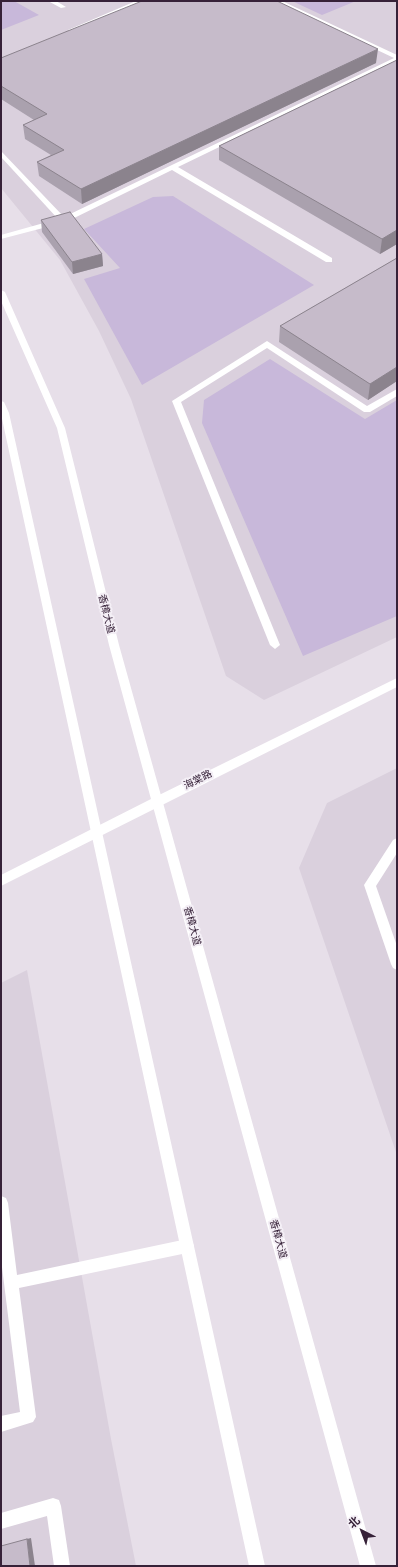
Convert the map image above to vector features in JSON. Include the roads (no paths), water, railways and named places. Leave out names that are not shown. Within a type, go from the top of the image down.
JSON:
[{"type":"main road","points":[[51,1],[62,7]]},
{"type":"main road","points":[[67,31],[141,1]]},
{"type":"main road","points":[[277,1],[397,58]]},
{"type":"main road","points":[[1,237],[63,220],[397,58]]},
{"type":"main road","points":[[1,153],[63,220]]},
{"type":"main road","points":[[172,167],[329,260]]},
{"type":"main road","name":"香樟大道","points":[[1,292],[61,428],[114,645],[368,1566]]},
{"type":"main road","points":[[275,645],[176,401],[267,344],[367,410],[397,392]]},
{"type":"main road","points":[[1,404],[5,413],[97,831],[256,1566]]},
{"type":"main road","name":"海棠路","points":[[1,881],[157,800],[397,682]]},
{"type":"main road","points":[[397,844],[370,885],[397,964]]},
{"type":"main road","points":[[1,1203],[28,1417],[1,1424]]},
{"type":"main road","points":[[11,1283],[187,1246]]},
{"type":"main road","points":[[1,1521],[53,1506],[62,1566]]}]
